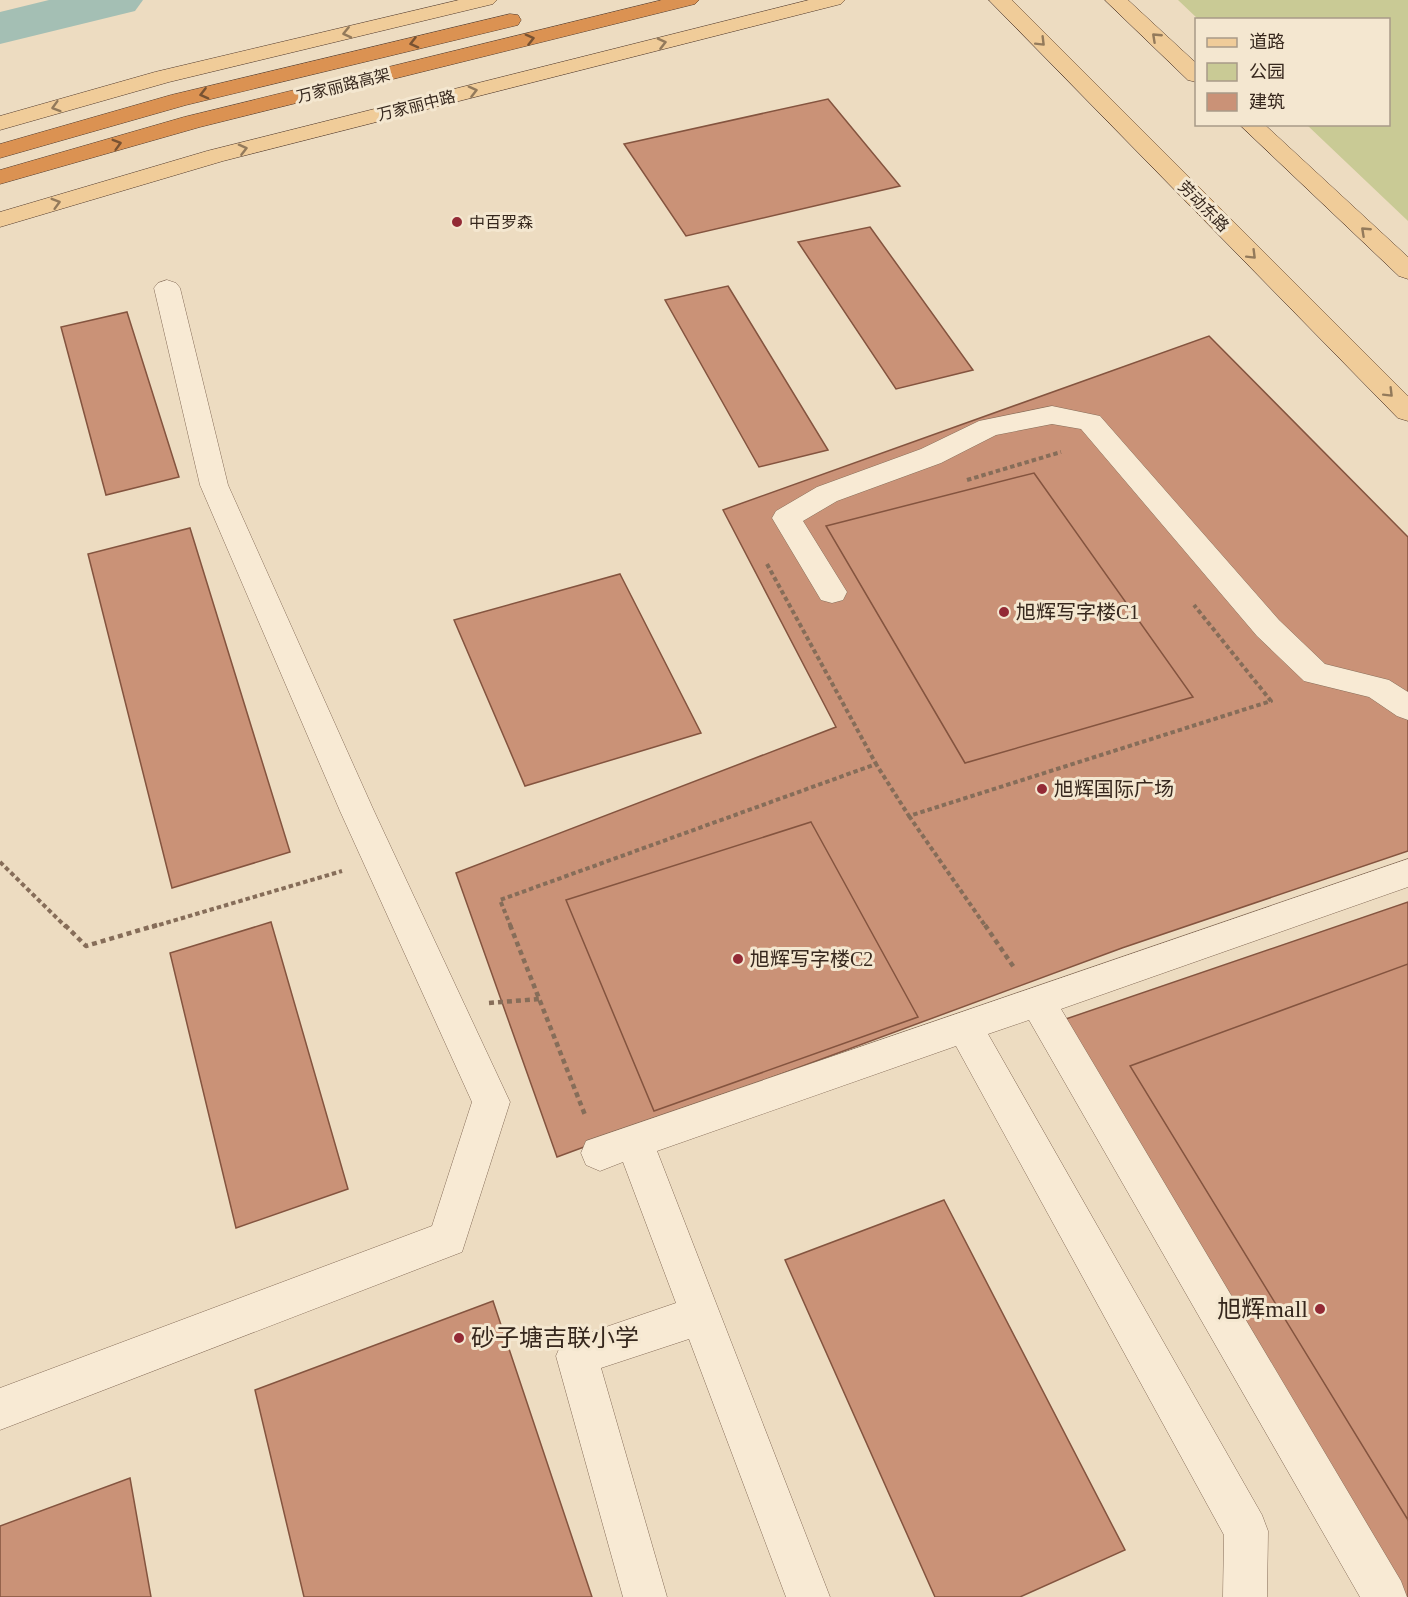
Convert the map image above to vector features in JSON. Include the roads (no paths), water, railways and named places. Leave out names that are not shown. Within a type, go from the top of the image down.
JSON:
[{"type":"highway","name":"万家丽路高架","points":[[0,177],[192,122],[688,0]]},
{"type":"highway","name":"万家丽路高架","points":[[0,151],[179,100],[535,14]]},
{"type":"main road","points":[[0,123],[163,77],[486,0]]},
{"type":"main road","name":"万家丽中路","points":[[0,220],[215,156],[834,0]]},
{"type":"main road","name":"劳动东路","points":[[1000,0],[1408,412]]},
{"type":"main road","points":[[1116,0],[1195,73]]},
{"type":"main road","points":[[1252,126],[1408,271]]},
{"type":"lane","points":[[0,1409],[448,1239],[491,1102],[378,857],[214,485],[167,288]]},
{"type":"lane","points":[[832,592],[786,518],[826,494],[931,456],[989,427],[1052,415],[1090,422],[1268,628],[1315,673],[1378,688],[1408,708]]},
{"type":"lane","points":[[808,1597],[701,1315],[617,1147],[1408,873]]},
{"type":"lane","points":[[1037,1001],[1385,1597]]},
{"type":"lane","points":[[964,1026],[1246,1531],[1245,1597]]},
{"type":"lane","points":[[645,1597],[577,1356],[701,1315]]},
{"type":"waterway","points":[[0,28],[116,0]]},
{"type":"place","name":"中百罗森","points":[[457,222]]},
{"type":"place","name":"旭辉写字楼C1","points":[[1004,612]]},
{"type":"place","name":"旭辉国际广场","points":[[1042,789]]},
{"type":"place","name":"旭辉写字楼C2","points":[[738,959]]},
{"type":"place","name":"旭辉mall","points":[[1320,1309]]},
{"type":"place","name":"砂子塘吉联小学","points":[[459,1338]]}]
